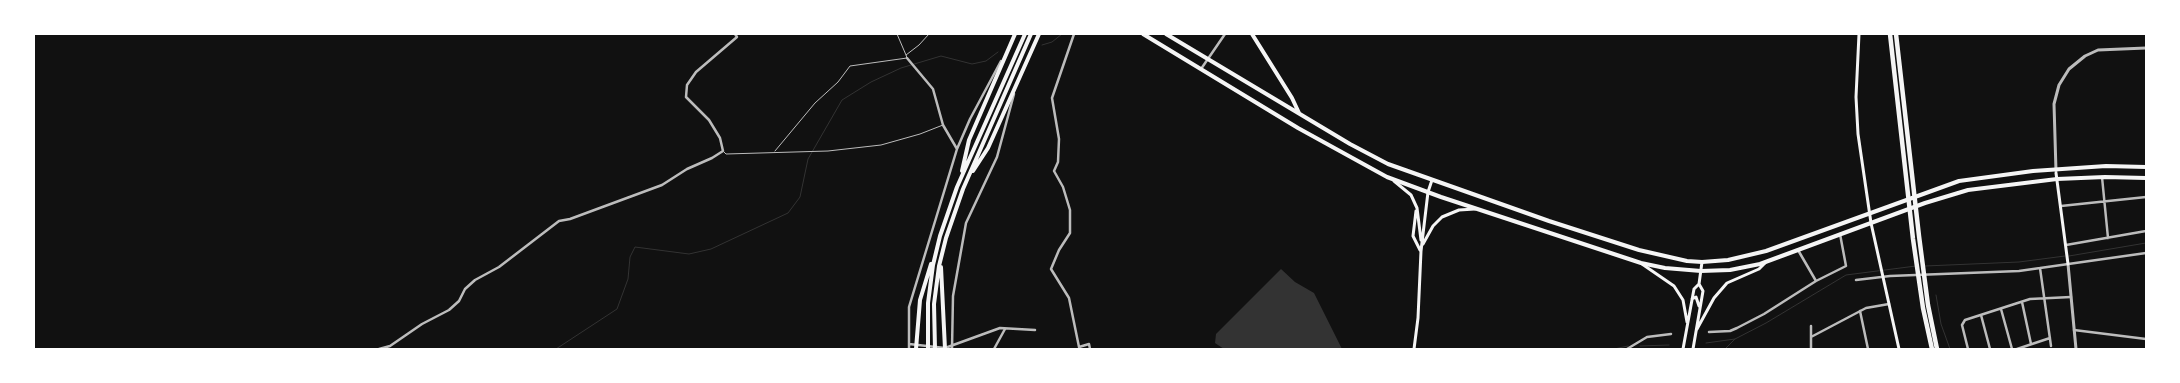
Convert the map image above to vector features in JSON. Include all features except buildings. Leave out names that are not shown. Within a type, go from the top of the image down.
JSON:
[{"type":"highway","points":[[1890,34],[1923,308],[1932,349]]},
{"type":"highway","points":[[1896,34],[1928,305],[1938,349]]},
{"type":"main road","points":[[960,180],[969,140],[1015,34]]},
{"type":"main road","points":[[916,347],[920,300],[925,279],[960,180],[1024,34]]},
{"type":"main road","points":[[934,349],[934,304],[941,257],[953,216],[1016,65],[1031,34]]},
{"type":"main road","points":[[966,182],[988,148],[1039,34]]},
{"type":"main road","points":[[1143,34],[1335,150],[1391,178],[1641,263],[1665,268],[1701,272],[1730,270],[1766,262],[1932,201],[1968,190],[2057,179],[2146,178]]},
{"type":"main road","points":[[1166,34],[1298,114],[1388,164],[1549,221],[1639,250],[1702,262],[1728,260],[1766,250],[1959,181],[1982,176],[2106,166],[2146,167]]},
{"type":"main road","points":[[1252,34],[1292,98],[1298,114]]},
{"type":"main road","points":[[1859,34],[1856,117],[1869,214],[1899,349]]},
{"type":"main road","points":[[2056,171],[2068,264]]},
{"type":"main road","points":[[1391,178],[1411,195],[1417,208],[1421,249]]},
{"type":"main road","points":[[1414,349],[1418,318],[1421,249],[1428,192],[1432,180]]},
{"type":"main road","points":[[1417,208],[1413,236],[1421,249]]},
{"type":"main road","points":[[1421,249],[1433,226],[1442,216],[1459,210],[1478,209]]},
{"type":"main road","points":[[928,349],[928,303],[935,255]]},
{"type":"main road","points":[[941,257],[945,349]]},
{"type":"main road","points":[[1683,349],[1694,289],[1699,284],[1702,262]]},
{"type":"main road","points":[[1697,329],[1714,298],[1727,283],[1759,269],[1766,262]]},
{"type":"main road","points":[[1641,263],[1674,286],[1683,300],[1688,326]]},
{"type":"main road","points":[[1693,349],[1703,291],[1699,284]]},
{"type":"main road","points":[[1692,299],[1696,297],[1700,309]]},
{"type":"street","points":[[379,349],[390,346],[422,324],[449,310],[459,301],[465,289],[475,280],[507,262],[559,221],[570,219],[662,184],[723,151],[720,138],[709,120],[686,98],[687,85],[696,72],[737,37],[735,34]]},
{"type":"street","points":[[1074,34],[1052,98],[1059,139],[1058,162],[1054,171],[1063,187],[1070,210],[1070,233],[1059,250],[1051,269],[1069,298],[1079,346],[1089,344],[1090,349]]},
{"type":"street","points":[[1201,69],[1225,34]]},
{"type":"street","points":[[909,349],[909,307],[957,149],[970,120],[1009,47]]},
{"type":"street","points":[[2056,171],[2054,104],[2059,85],[2070,69],[2085,56],[2098,50],[2146,48]]},
{"type":"street","points":[[906,56],[933,89],[944,125],[957,149]]},
{"type":"street","points":[[952,348],[953,296],[966,223],[997,156],[1016,85]]},
{"type":"street","points":[[2102,177],[2108,238]]},
{"type":"street","points":[[2061,206],[2146,197]]},
{"type":"street","points":[[2066,247],[2146,231]]},
{"type":"street","points":[[1710,332],[1730,331],[1737,328],[1764,314],[1816,281],[1846,266],[1840,234]]},
{"type":"street","points":[[1798,250],[1816,281]]},
{"type":"street","points":[[1856,280],[1890,276],[2019,271],[2146,253]]},
{"type":"street","points":[[2068,264],[2076,349]]},
{"type":"street","points":[[2040,268],[2051,346]]},
{"type":"street","points":[[1968,349],[1962,322],[2022,302],[2044,298],[2071,297]]},
{"type":"street","points":[[2022,302],[2030,344]]},
{"type":"street","points":[[1811,337],[1866,308],[1889,304]]},
{"type":"street","points":[[2000,309],[2012,349]]},
{"type":"street","points":[[1860,311],[1868,349]]},
{"type":"street","points":[[1981,315],[1990,349]]},
{"type":"street","points":[[1811,326],[1811,349]]},
{"type":"street","points":[[909,344],[916,347],[945,349],[1005,328],[1035,330]]},
{"type":"street","points":[[994,349],[1005,328]]},
{"type":"street","points":[[2074,330],[2146,339]]},
{"type":"street","points":[[1627,349],[1646,337],[1672,334]]},
{"type":"street","points":[[2017,349],[2050,338]]},
{"type":"lane","points":[[897,34],[906,56]]},
{"type":"lane","points":[[774,152],[815,102],[828,93],[850,66],[906,56],[929,34]]},
{"type":"lane","points":[[723,151],[726,154],[828,151],[881,145],[944,125]]},
{"type":"shaded area","points":[[1281,269],[1295,282],[1314,293],[1342,349],[1224,349],[1215,343],[1216,334]]},
{"type":"waterway","points":[[1042,45],[1052,42],[1062,34]]},
{"type":"waterway","points":[[556,349],[617,309],[628,279],[630,257],[635,247],[689,254],[711,249],[788,213],[800,197],[808,159],[842,100],[871,82],[901,68],[941,56],[972,64],[986,61],[998,52]]},
{"type":"waterway","points":[[2069,256],[2146,243]]},
{"type":"waterway","points":[[1925,266],[2019,262],[2065,256]]},
{"type":"waterway","points":[[1706,343],[1735,339],[1766,323],[1846,275],[1916,266]]},
{"type":"waterway","points":[[1936,295],[1941,324],[1950,349]]},
{"type":"waterway","points":[[1725,349],[1735,339]]},
{"type":"waterway","points":[[1640,346],[1669,345]]},
{"type":"waterway","points":[[1614,349],[1628,346]]}]
